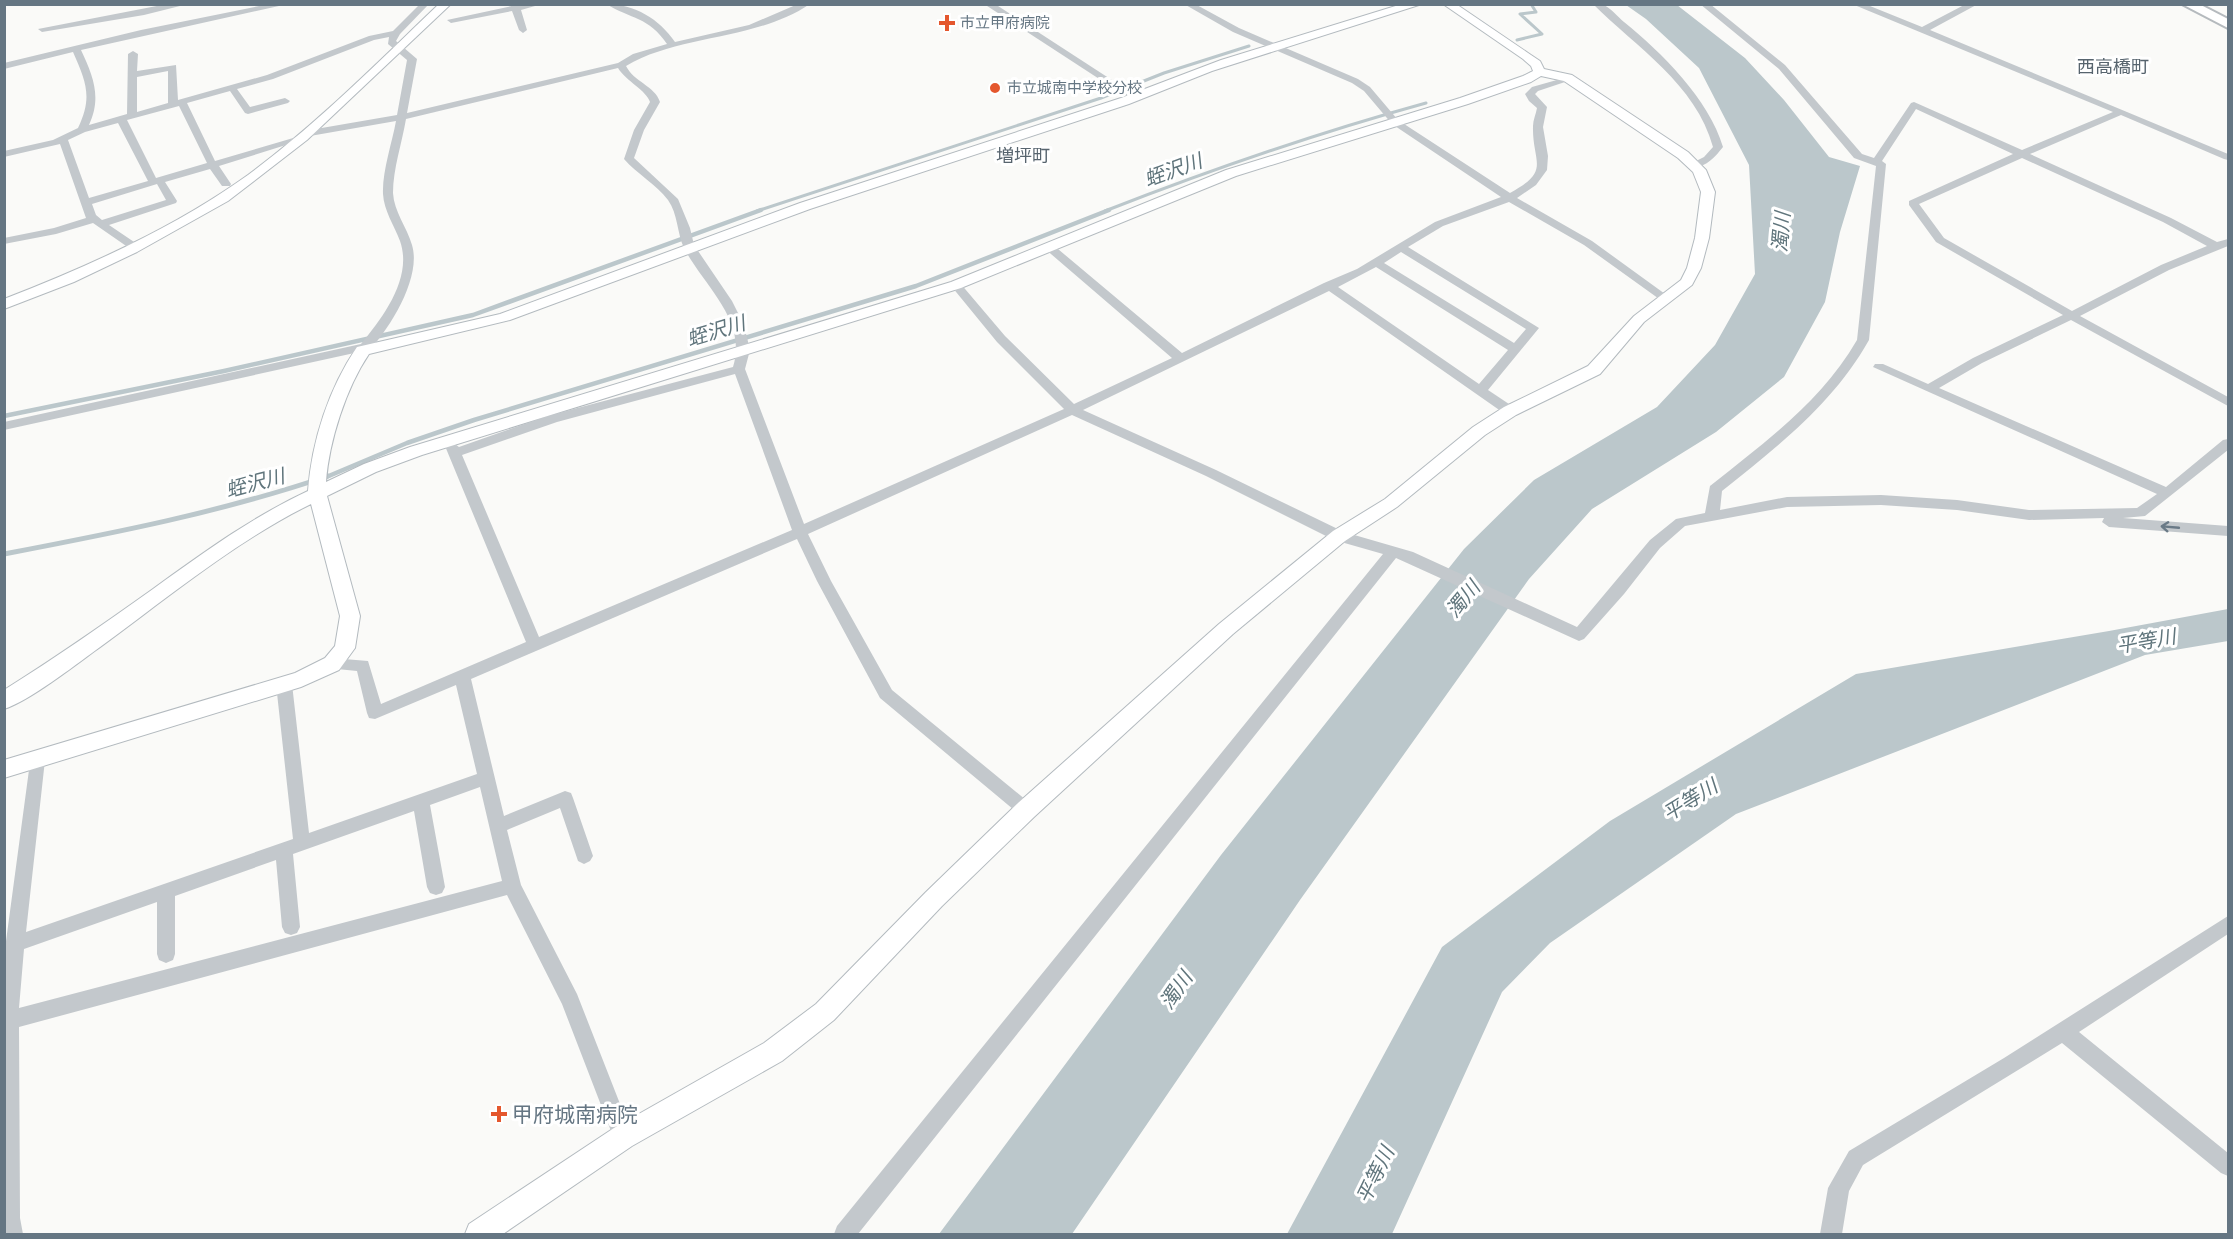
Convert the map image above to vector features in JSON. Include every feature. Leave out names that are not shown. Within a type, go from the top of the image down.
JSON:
[{"type":"main road","points":[[2188,4],[2229,24]]},
{"type":"street","points":[[42,29],[144,9],[184,4]]},
{"type":"street","points":[[4,66],[141,33],[284,4]]},
{"type":"street","points":[[4,769],[301,679],[332,664],[345,648],[350,616],[317,485],[319,459],[351,368],[396,303],[408,265],[408,251],[389,206],[388,191],[411,59],[391,42],[396,33],[425,4]]},
{"type":"street","points":[[4,306],[64,282],[136,248],[250,179],[305,136],[446,4]]},
{"type":"street","points":[[451,20],[538,4]]},
{"type":"street","points":[[610,4],[646,16],[654,22],[673,46]]},
{"type":"street","points":[[86,202],[305,136],[621,65],[636,56],[752,27],[806,4]]},
{"type":"street","points":[[988,4],[1131,96]]},
{"type":"street","points":[[1188,4],[1236,30],[1355,81],[1367,89],[1390,116],[1510,198],[1588,243],[1666,299]]},
{"type":"street","points":[[4,426],[365,347],[474,326],[505,317],[690,246],[1131,96],[1168,81],[1274,46],[1417,4]]},
{"type":"street","points":[[1448,4],[1527,57],[1536,64],[1539,72]]},
{"type":"street","points":[[1598,4],[1649,46],[1668,66],[1704,118],[1718,147],[1708,159],[1696,165]]},
{"type":"street","points":[[1704,4],[1782,67],[1858,156],[1881,164],[1863,340],[1855,356],[1831,387],[1784,434],[1715,489],[1712,516]]},
{"type":"street","points":[[1856,4],[1991,57],[2229,157]]},
{"type":"street","points":[[1923,30],[1974,4]]},
{"type":"street","points":[[141,33],[138,16],[144,9]]},
{"type":"street","points":[[516,9],[523,30]]},
{"type":"street","points":[[4,154],[270,78],[372,38],[396,33]]},
{"type":"street","points":[[77,50],[91,84],[93,99],[91,112],[82,130]]},
{"type":"street","points":[[4,241],[98,222],[172,201],[156,181],[126,118],[133,75],[133,54]]},
{"type":"street","points":[[621,65],[623,71],[635,84],[653,94],[655,102],[639,130],[629,159],[673,199],[690,246],[726,300],[742,344],[739,369],[800,531],[824,581],[886,694],[1026,810]]},
{"type":"street","points":[[133,75],[173,67],[178,104],[226,184]]},
{"type":"street","points":[[4,701],[68,660],[229,544],[317,485],[528,423],[742,344],[956,285],[1232,173],[1390,116],[1464,101],[1527,79],[1539,72],[1568,78],[1696,165],[1705,179],[1708,192],[1702,238],[1695,268],[1687,282],[1639,319],[1594,370],[1510,411],[1451,452],[1391,503],[1338,536],[1226,629],[1026,810],[934,899],[825,1012],[773,1052],[623,1137],[479,1234]]},
{"type":"street","points":[[332,664],[363,665],[375,713],[800,531],[1072,410],[1246,329],[1328,285],[1377,263],[1439,224],[1510,198],[1533,183],[1545,164],[1538,123],[1542,107],[1532,99],[1530,94],[1535,89],[1568,78]]},
{"type":"street","points":[[232,88],[248,111],[285,100]]},
{"type":"street","points":[[1877,161],[1914,105],[2168,220],[2216,246]]},
{"type":"street","points":[[2121,112],[1913,203],[1941,240],[2229,402]]},
{"type":"street","points":[[63,139],[91,217],[136,248]]},
{"type":"street","points":[[1929,389],[1951,373],[2073,315],[2141,279],[2229,242]]},
{"type":"street","points":[[1048,246],[1180,359]]},
{"type":"street","points":[[1401,247],[1533,328],[1480,391]]},
{"type":"street","points":[[1377,263],[1515,349]]},
{"type":"street","points":[[956,285],[1001,339],[1072,410],[1211,473],[1338,536],[1401,554],[1579,635],[1656,544],[1680,522],[1787,502],[1881,500],[1957,505],[2029,515],[2229,531]]},
{"type":"street","points":[[1328,285],[1510,411]]},
{"type":"street","points":[[1879,367],[2168,494]]},
{"type":"street","points":[[528,423],[739,369]]},
{"type":"street","points":[[2029,515],[2140,513],[2168,494],[2229,443]]},
{"type":"street","points":[[452,447],[535,645]]},
{"type":"street","points":[[845,1234],[1401,554]]},
{"type":"street","points":[[462,676],[512,886],[570,1000],[623,1137]]},
{"type":"street","points":[[284,684],[302,843]]},
{"type":"street","points":[[9,1224],[8,1013],[37,760]]},
{"type":"street","points":[[15,944],[487,778]]},
{"type":"street","points":[[498,826],[565,798],[584,856]]},
{"type":"street","points":[[421,801],[436,887]]},
{"type":"street","points":[[284,849],[291,927]]},
{"type":"street","points":[[8,1013],[512,886]]},
{"type":"street","points":[[166,891],[166,954]]},
{"type":"street","points":[[1831,1234],[1839,1188],[1856,1158],[2062,1031],[2229,924]]},
{"type":"street","points":[[2062,1031],[2229,1166]]},
{"type":"water","name":"濁川","points":[[1626,5],[1677,5],[1745,58],[1784,100],[1829,157],[1860,166],[1840,232],[1825,302],[1784,377],[1716,432],[1592,509],[1529,579],[1300,900],[1072,1234],[939,1234],[1221,855],[1464,549],[1534,480],[1657,407],[1715,345],[1755,274],[1749,165],[1699,68],[1646,19]]},
{"type":"water","name":"平等川","points":[[2228,609],[2228,641],[2145,655],[1736,814],[1550,943],[1502,992],[1392,1234],[1287,1234],[1442,947],[1610,821],[1856,674]]},
{"type":"waterway","name":"蛭沢川","points":[[1517,40],[1542,34],[1520,14],[1536,12],[1531,4]]},
{"type":"waterway","points":[[757,211],[1101,98],[1164,73],[1249,46]]},
{"type":"waterway","name":"蛭沢川","points":[[1105,211],[1264,153],[1426,103]]},
{"type":"waterway","points":[[4,416],[224,371],[473,315],[761,210]]},
{"type":"waterway","name":"蛭沢川","points":[[324,478],[407,443],[474,420],[916,286],[1109,210]]},
{"type":"waterway","name":"蛭沢川","points":[[4,554],[127,530],[208,511],[328,476]]},
{"type":"place","name":"市立甲府病院","points":[[947,23]]},
{"type":"place","name":"市立城南中学校分校","points":[[995,88]]},
{"type":"place","name":"甲府城南病院","points":[[499,1114]]},
{"type":"district","name":"西高橋町","points":[[2113,67]]},
{"type":"district","name":"増坪町","points":[[1023,156]]}]
